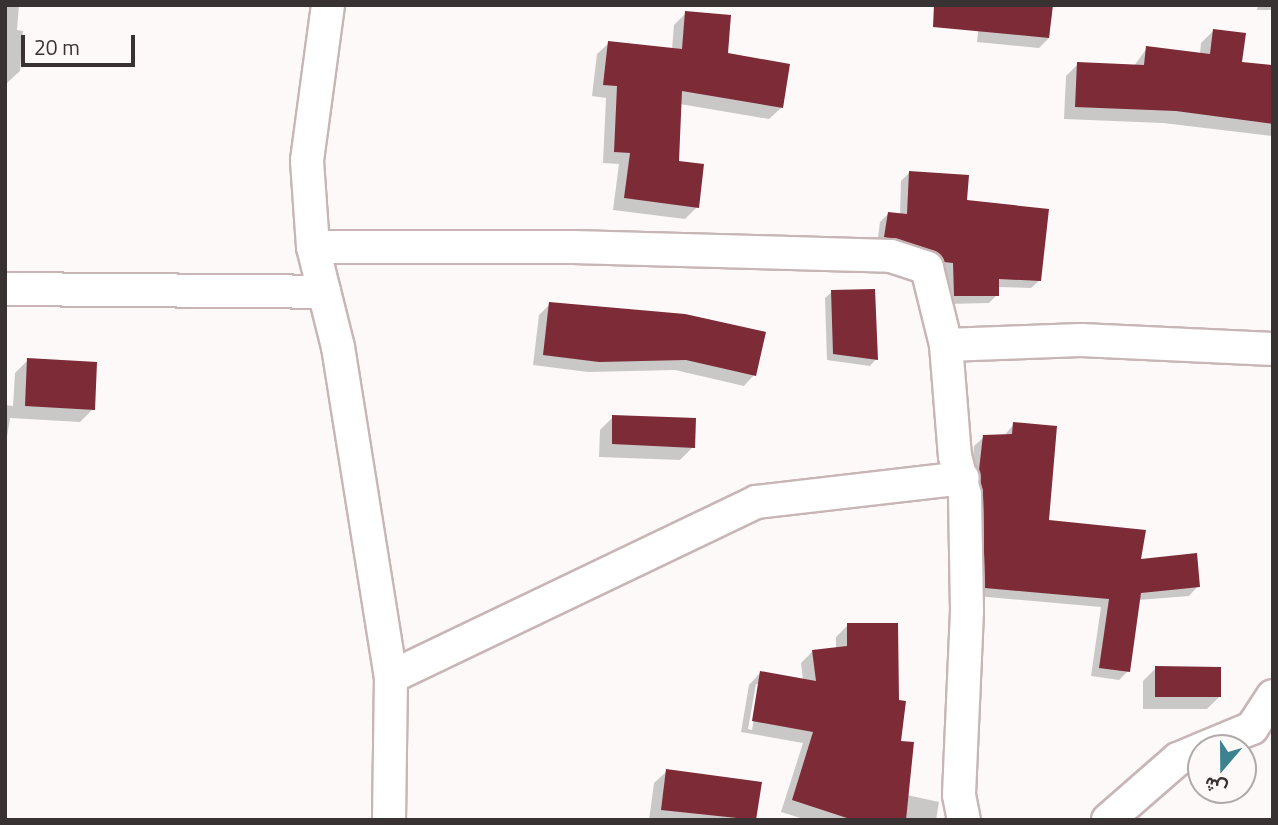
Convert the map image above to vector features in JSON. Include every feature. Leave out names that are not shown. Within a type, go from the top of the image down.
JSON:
[{"type":"street","points":[[328,5],[307,161],[313,247],[338,347],[391,677],[389,820]]},
{"type":"street","points":[[313,247],[573,247],[891,256],[927,268],[946,345],[955,456],[964,478],[967,611],[959,795],[964,820]]},
{"type":"street","points":[[5,289],[324,292]]},
{"type":"street","points":[[946,345],[1081,340],[1273,349]]},
{"type":"street","points":[[391,677],[756,502],[964,478]]},
{"type":"street","points":[[1238,734],[1252,728],[1273,696]]},
{"type":"street","points":[[1108,820],[1178,759],[1187,755]]},
{"type":"building","points":[[934,5],[1053,5],[1049,38],[933,27]]},
{"type":"building","points":[[685,11],[731,15],[728,53],[790,64],[783,108],[682,91],[679,161],[704,164],[699,208],[624,198],[630,153],[614,152],[617,86],[603,85],[608,41],[682,49]]},
{"type":"building","points":[[1213,29],[1246,33],[1242,62],[1273,65],[1273,124],[1176,111],[1075,107],[1077,62],[1144,65],[1146,46],[1210,54]]},
{"type":"building","points":[[909,171],[969,175],[967,200],[1049,209],[1041,281],[999,279],[999,296],[954,296],[953,263],[944,262],[933,251],[884,237],[888,212],[907,214]]},
{"type":"building","points":[[875,289],[878,360],[833,354],[831,290]]},
{"type":"building","points":[[549,302],[685,314],[766,332],[756,376],[686,360],[599,362],[543,355]]},
{"type":"building","points":[[27,358],[97,362],[95,410],[25,406]]},
{"type":"building","points":[[612,415],[696,418],[695,448],[612,444]]},
{"type":"building","points":[[1013,422],[1057,426],[1049,520],[1146,530],[1141,559],[1197,553],[1200,587],[1141,593],[1130,672],[1099,668],[1109,599],[985,588],[979,470],[983,435],[1012,434]]},
{"type":"building","points":[[847,623],[898,623],[899,700],[906,701],[901,741],[914,742],[906,820],[853,820],[792,800],[813,732],[752,721],[760,671],[816,681],[812,650],[847,646]]},
{"type":"building","points":[[1155,666],[1221,667],[1221,697],[1155,697]]},
{"type":"building","points":[[666,769],[762,782],[756,820],[661,810]]}]
